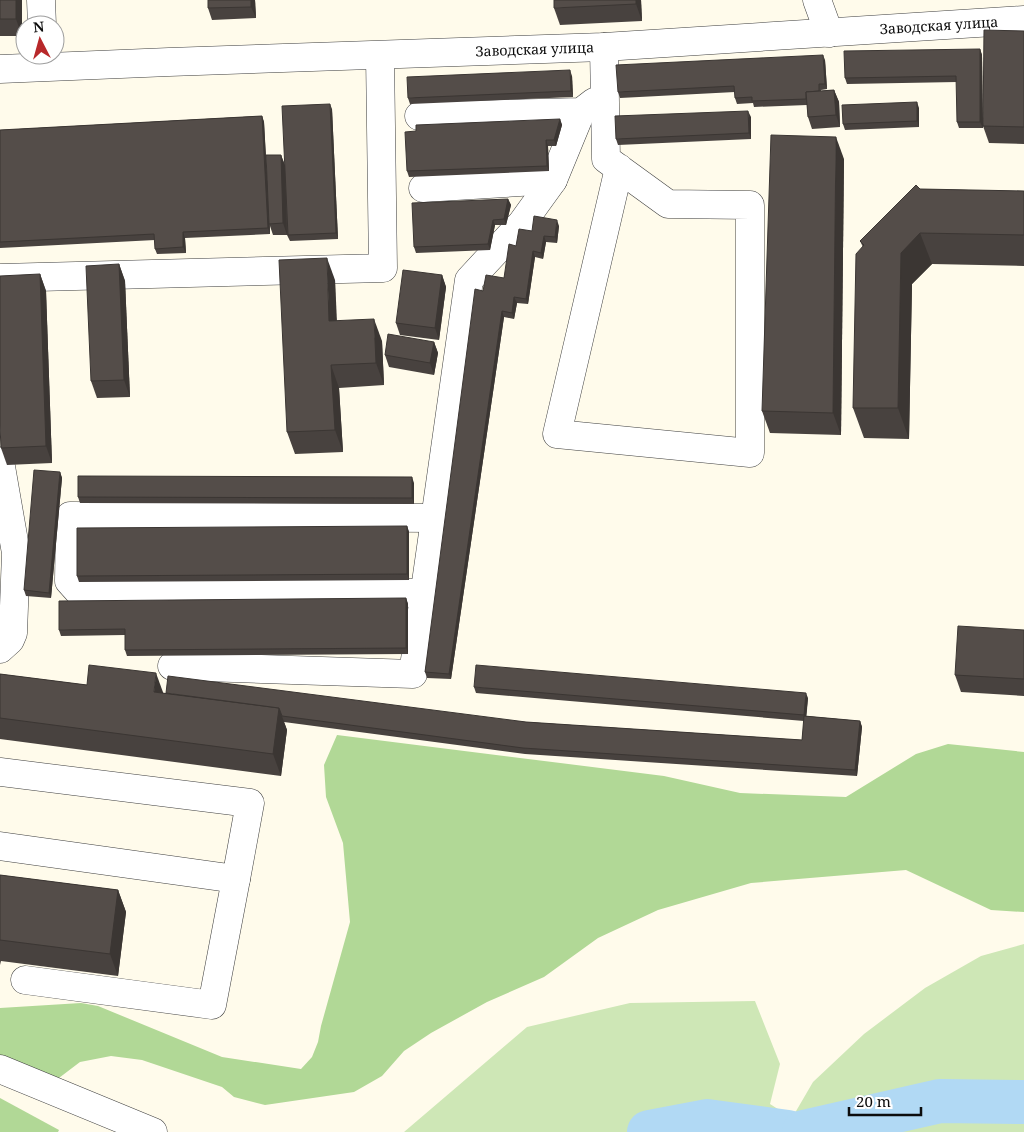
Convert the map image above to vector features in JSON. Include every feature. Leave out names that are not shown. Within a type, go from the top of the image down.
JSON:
[{"type":"street","points":[[41,0],[42,15]]},
{"type":"street","points":[[817,0],[829,33]]},
{"type":"street","name":"Заводская улица","points":[[65,61],[380,56],[604,47],[1024,20]]},
{"type":"street","points":[[604,47],[606,159],[619,168],[668,204],[750,205],[750,453],[556,434],[619,168]]},
{"type":"street","points":[[0,278],[383,268],[380,56]]},
{"type":"street","name":"Заводская улица","points":[[0,69],[22,65]]},
{"type":"street","points":[[172,666],[414,674],[469,280],[522,223],[553,180],[581,112],[605,94]]},
{"type":"street","points":[[419,116],[581,112]]},
{"type":"street","points":[[424,188],[553,180]]},
{"type":"street","points":[[0,461],[16,554],[13,633],[10,640],[0,649]]},
{"type":"street","points":[[425,593],[78,591],[69,581],[70,516],[435,518]]},
{"type":"street","points":[[0,772],[250,803],[212,1005],[25,980]]},
{"type":"street","points":[[0,846],[236,880]]},
{"type":"street","points":[[0,1069],[153,1132]]},
{"type":"green space","points":[[337,735],[664,776],[740,793],[846,797],[916,754],[948,744],[1024,752],[1024,912],[991,910],[906,870],[751,883],[658,910],[598,938],[544,977],[487,1002],[431,1033],[404,1051],[382,1076],[354,1092],[265,1105],[234,1097],[222,1087],[142,1060],[111,1056],[80,1062],[51,1084],[0,1062],[0,1008],[81,1003],[98,1006],[222,1057],[301,1069],[312,1057],[318,1042],[350,922],[343,843],[326,797],[324,765]]},
{"type":"green space","points":[[1024,944],[1024,1132],[404,1132],[527,1027],[630,1003],[755,1001],[780,1064],[770,1104],[792,1118],[813,1082],[864,1034],[925,988],[981,956]]},
{"type":"green space","points":[[0,1098],[59,1130],[58,1132],[0,1132]]},
{"type":"building","points":[[0,0],[16,0],[15,19],[0,19]]},
{"type":"building","points":[[208,0],[251,0],[251,7],[208,8]]},
{"type":"building","points":[[554,0],[636,0],[636,4],[554,8]]},
{"type":"building","points":[[984,30],[1024,31],[1024,127],[983,126]]},
{"type":"building","points":[[980,49],[980,122],[957,122],[956,76],[845,78],[844,51]]},
{"type":"building","points":[[823,55],[825,84],[819,84],[819,91],[806,92],[806,99],[752,101],[752,97],[735,98],[734,86],[618,92],[616,65]]},
{"type":"building","points":[[570,70],[571,91],[408,98],[407,77]]},
{"type":"building","points":[[834,90],[836,115],[808,117],[806,92]]},
{"type":"building","points":[[917,102],[917,121],[843,124],[842,105]]},
{"type":"building","points":[[330,104],[336,233],[288,235],[282,106]]},
{"type":"building","points":[[748,111],[749,133],[616,139],[615,116]]},
{"type":"building","points":[[262,116],[268,228],[183,232],[183,247],[155,249],[154,234],[0,242],[0,130]]},
{"type":"building","points":[[560,119],[554,140],[546,140],[547,166],[407,171],[405,132],[416,131],[416,125]]},
{"type":"building","points":[[771,135],[836,137],[833,413],[762,411]]},
{"type":"building","points":[[266,155],[281,155],[283,223],[269,224]]},
{"type":"building","points":[[916,185],[920,189],[1024,191],[1024,235],[920,233],[901,253],[898,408],[853,408],[856,254],[864,245],[860,241]]},
{"type":"building","points":[[508,199],[504,219],[493,220],[488,244],[414,247],[412,203]]},
{"type":"building","points":[[534,216],[557,220],[555,237],[544,236],[541,253],[533,251],[526,299],[514,297],[512,313],[502,311],[449,674],[425,672],[475,289],[483,291],[486,275],[504,278],[509,244],[516,246],[519,229],[532,231]]},
{"type":"building","points":[[327,258],[329,321],[374,319],[376,363],[331,365],[335,430],[287,432],[279,260]]},
{"type":"building","points":[[119,264],[124,380],[91,381],[86,266]]},
{"type":"building","points":[[403,270],[442,275],[435,328],[396,323]]},
{"type":"building","points":[[40,274],[46,446],[1,448],[0,276]]},
{"type":"building","points":[[388,334],[434,342],[430,363],[385,355]]},
{"type":"building","points":[[34,470],[60,472],[49,593],[24,590]]},
{"type":"building","points":[[78,476],[412,477],[412,498],[78,497]]},
{"type":"building","points":[[407,526],[407,574],[77,576],[77,528]]},
{"type":"building","points":[[406,598],[406,648],[125,650],[125,629],[59,630],[59,601]]},
{"type":"building","points":[[958,626],[1024,630],[1024,679],[955,675]]},
{"type":"building","points":[[89,665],[156,673],[154,692],[279,708],[273,754],[0,718],[0,674],[87,685]]},
{"type":"building","points":[[476,665],[806,693],[804,715],[474,687]]},
{"type":"building","points":[[168,676],[526,722],[802,740],[804,716],[860,721],[855,770],[523,748],[282,716],[279,708],[166,693]]},
{"type":"building","points":[[0,875],[118,890],[110,954],[0,940]]},
{"type":"waterway","points":[[804,1132],[940,1101],[1024,1102]]},
{"type":"waterway","points":[[649,1132],[707,1121],[788,1132]]}]
